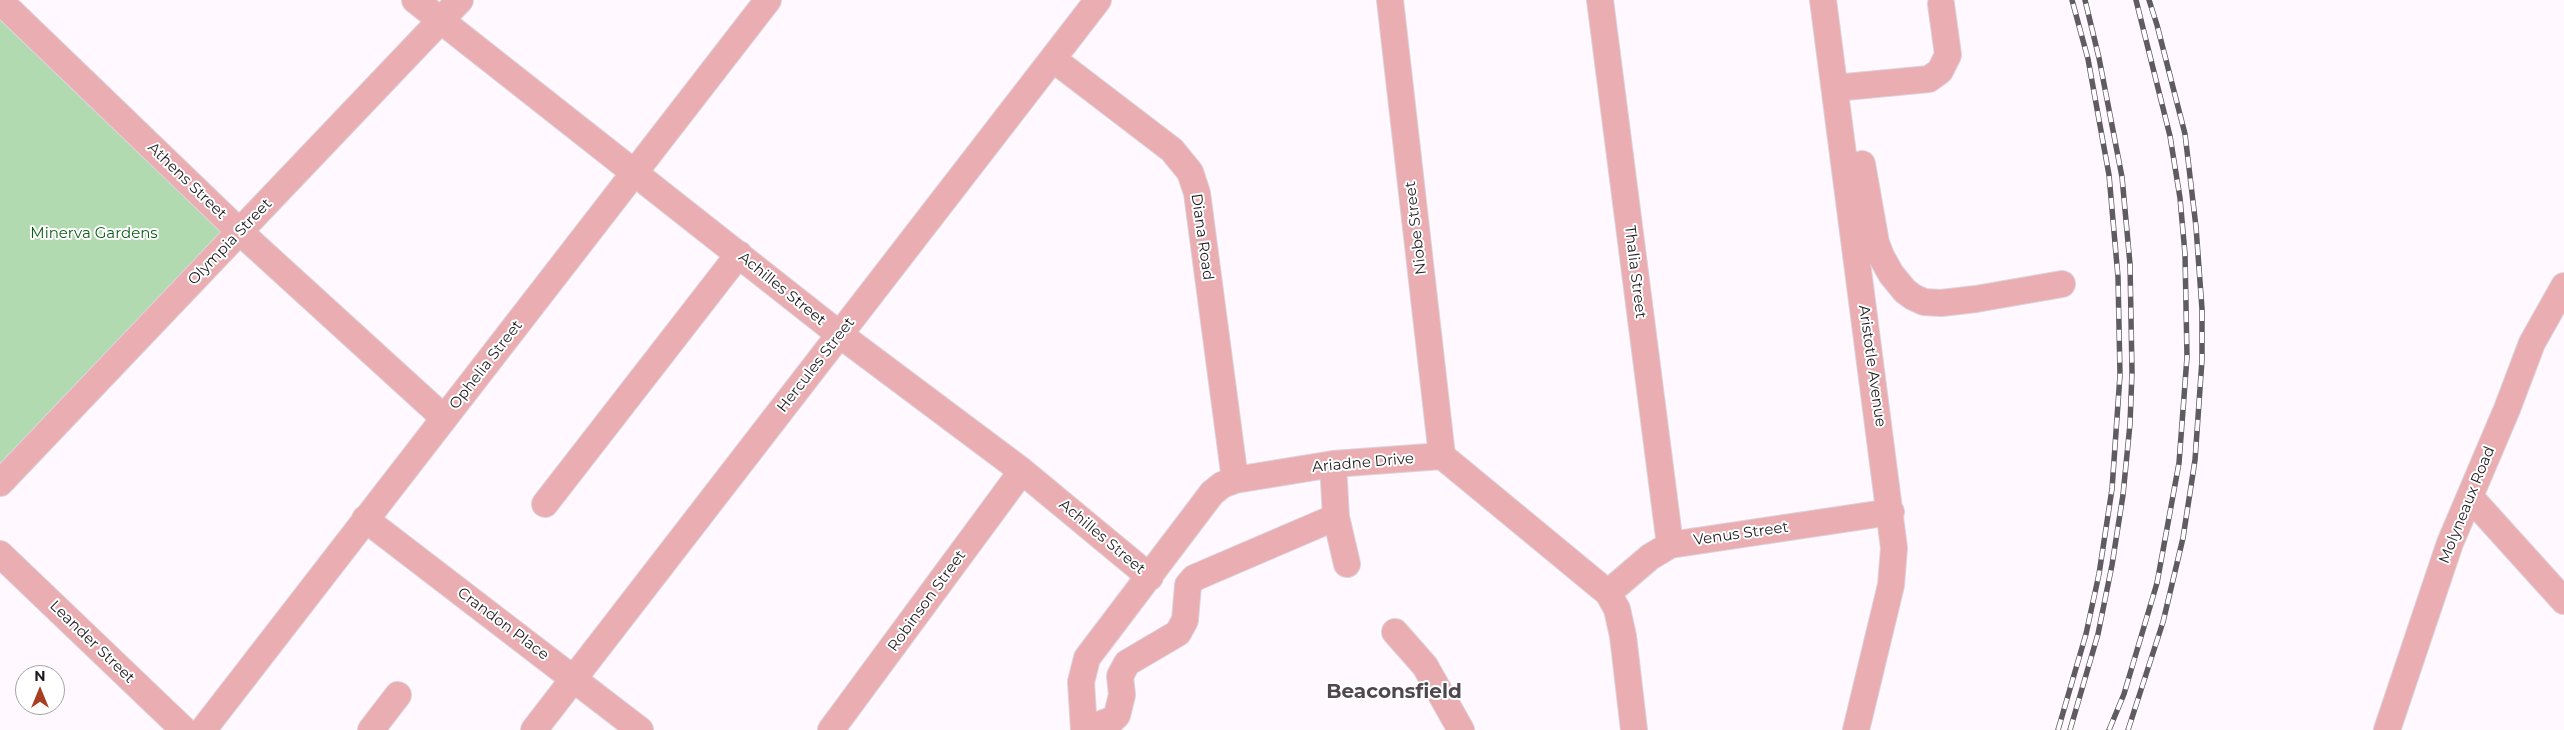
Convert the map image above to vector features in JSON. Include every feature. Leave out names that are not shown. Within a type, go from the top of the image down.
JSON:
[{"type":"street","name":"Athens Street","points":[[0,0],[240,232],[444,418]]},
{"type":"street","name":"Achilles Street","points":[[415,0],[636,172],[839,334],[1022,471],[1150,577]]},
{"type":"street","name":"Olympia Street","points":[[0,483],[460,0]]},
{"type":"street","name":"Ophelia Street","points":[[204,730],[365,519],[768,0]]},
{"type":"street","name":"Hercules Street","points":[[534,730],[1098,0]]},
{"type":"street","name":"Niobe Street","points":[[1390,0],[1442,456]]},
{"type":"street","name":"Thalia Street","points":[[1600,0],[1670,545]]},
{"type":"street","name":"Aristotle Avenue","points":[[1823,0],[1841,88],[1894,548],[1891,585],[1856,730]]},
{"type":"street","points":[[1941,4],[1948,55],[1940,71],[1929,79],[1841,88],[1876,244],[1884,263],[1905,291],[1924,302],[1941,303],[1976,299],[2062,284]]},
{"type":"street","name":"Diana Road","points":[[1053,59],[1172,150],[1190,172],[1197,193],[1235,480]]},
{"type":"street","points":[[545,504],[739,254]]},
{"type":"street","name":"Molyneaux Road","points":[[2387,730],[2450,543],[2532,343],[2564,286]]},
{"type":"street","name":"Ariadne Drive","points":[[1084,730],[1081,682],[1087,658],[1212,493],[1222,485],[1235,480],[1333,464],[1442,456]]},
{"type":"street","points":[[1442,456],[1608,593],[1617,609],[1623,636],[1634,730]]},
{"type":"street","points":[[1333,464],[1336,517],[1347,564]]},
{"type":"street","name":"Robinson Street","points":[[831,730],[1022,471]]},
{"type":"street","points":[[2470,497],[2564,600]]},
{"type":"street","name":"Venus Street","points":[[1608,593],[1650,557],[1670,545],[1891,512]]},
{"type":"street","points":[[1084,730],[1112,720],[1118,715],[1122,695],[1120,676],[1127,662],[1178,633],[1186,620],[1188,585],[1194,578],[1336,517]]},
{"type":"street","name":"Crandon Place","points":[[365,519],[640,730]]},
{"type":"street","name":"Leander Street","points":[[0,554],[184,730]]},
{"type":"street","points":[[1395,632],[1425,666],[1461,730]]},
{"type":"street","points":[[370,730],[398,695]]},
{"type":"green space","name":"Minerva Gardens","points":[[0,13],[220,231],[219,237],[0,472]]},
{"type":"railway","points":[[2058,730],[2086,634],[2099,574],[2112,489],[2120,375],[2118,277],[2109,175],[2088,59],[2072,0]]},
{"type":"railway","points":[[2070,730],[2098,634],[2112,565],[2123,495],[2130,424],[2132,372],[2130,264],[2122,177],[2099,58],[2085,0]]},
{"type":"railway","points":[[2109,730],[2124,694],[2157,583],[2179,463],[2187,357],[2185,254],[2180,198],[2170,136],[2136,0]]},
{"type":"railway","points":[[2128,730],[2163,622],[2183,538],[2195,460],[2202,360],[2202,309],[2196,227],[2185,134],[2149,0]]},
{"type":"district","name":"Beaconsfield","points":[[1394,692]]}]
